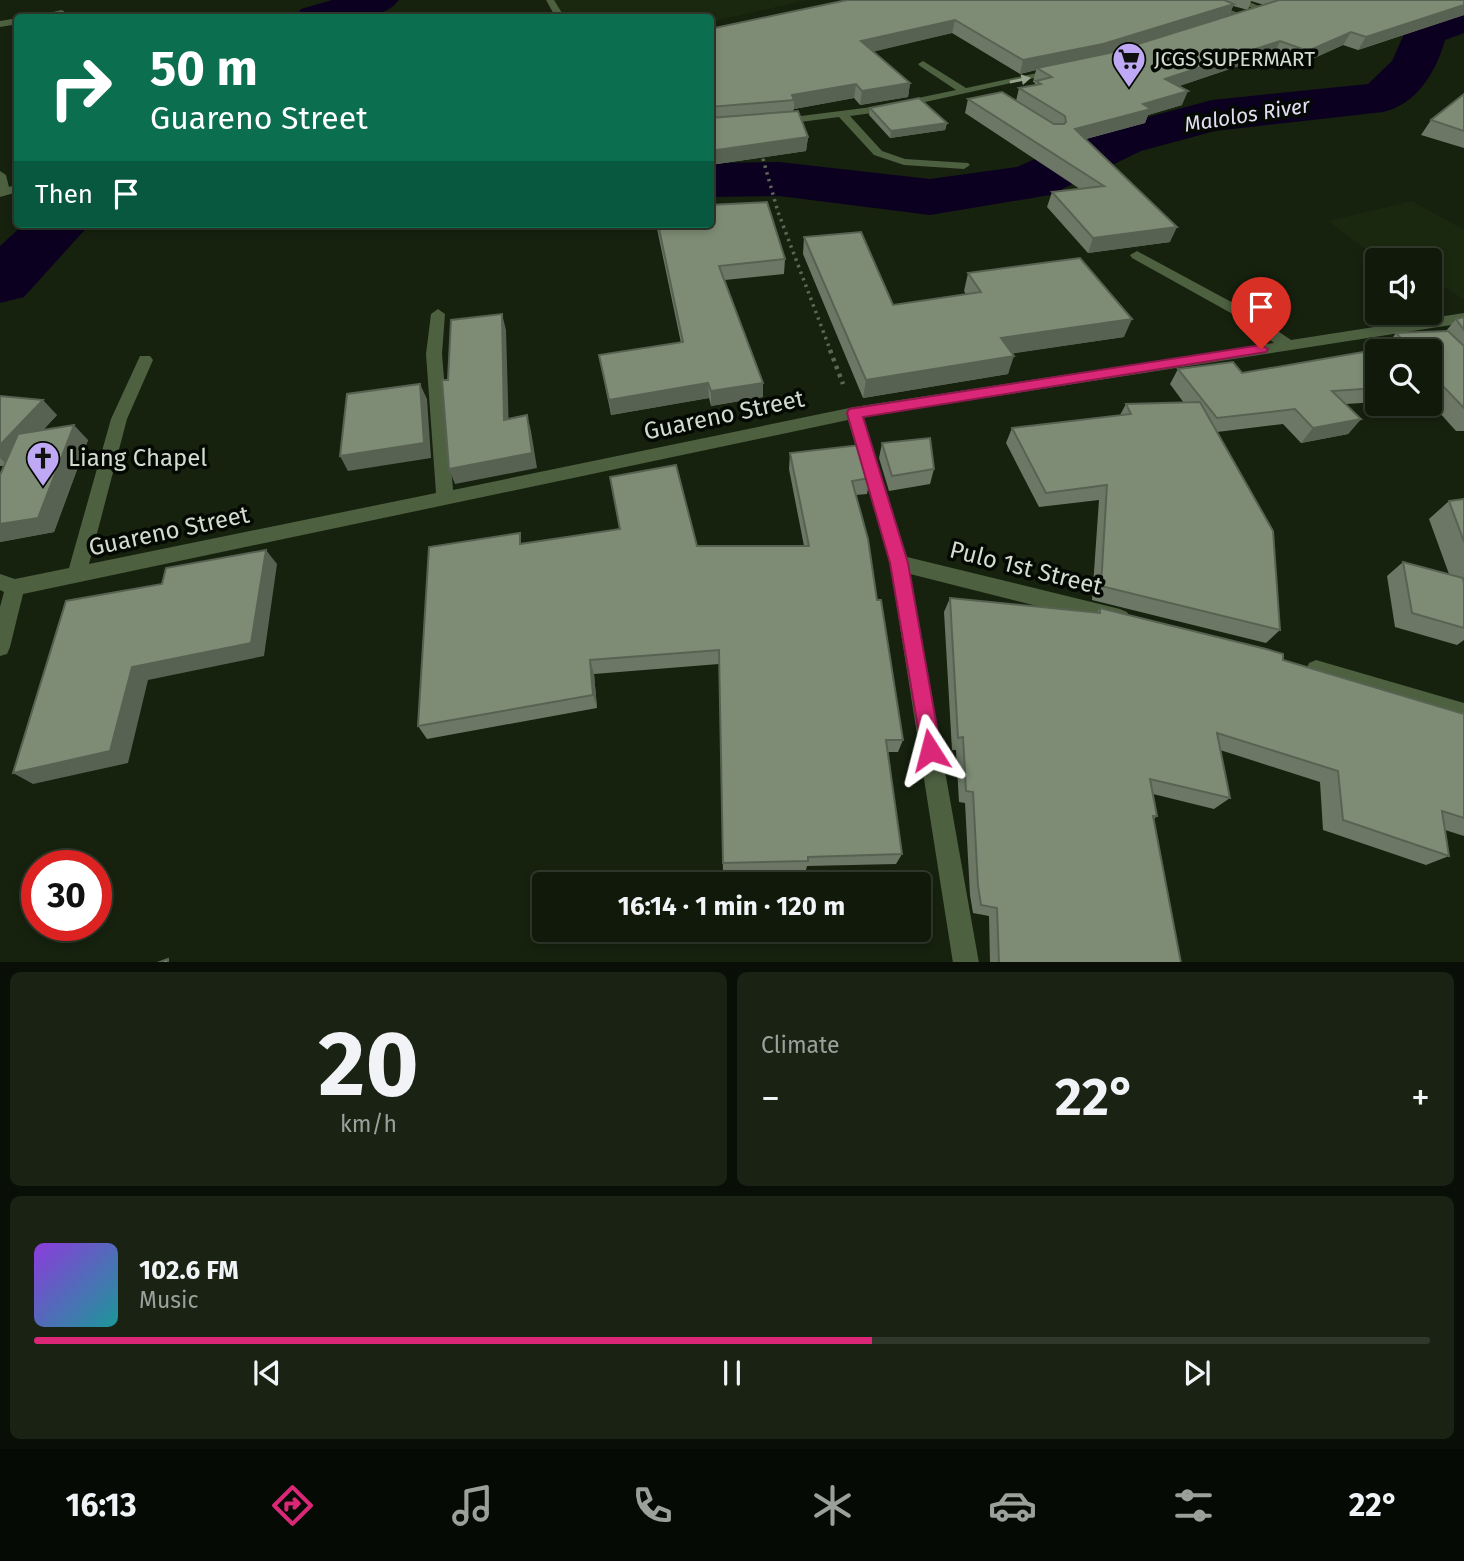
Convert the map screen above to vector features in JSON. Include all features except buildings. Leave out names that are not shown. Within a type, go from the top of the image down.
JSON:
[{"type":"street","points":[[1198,0],[1244,17]]},
{"type":"street","points":[[1237,0],[1266,11]]},
{"type":"street","points":[[1219,24],[1277,7]]},
{"type":"street","points":[[56,14],[61,13]]},
{"type":"street","points":[[923,64],[964,92]]},
{"type":"street","points":[[754,125],[880,109],[1061,71]]},
{"type":"street","points":[[981,88],[991,94]]},
{"type":"street","points":[[842,114],[878,153],[904,162],[964,165]]},
{"type":"street","points":[[0,175],[8,191]]},
{"type":"street","points":[[1137,256],[1220,300],[1288,345]]},
{"type":"street","points":[[438,314],[434,354],[445,498]]},
{"type":"street","name":"Guareno Street","points":[[8,584],[77,575],[854,413],[1464,318]]},
{"type":"street","points":[[77,575],[119,419],[145,360]]},
{"type":"street","points":[[854,413],[899,563],[966,962]]},
{"type":"street","name":"Pulo 1st Street","points":[[899,563],[1143,624]]},
{"type":"street","points":[[0,647],[8,584]]},
{"type":"street","points":[[1292,663],[1464,713]]},
{"type":"path","points":[[754,125],[778,212],[854,413]]},
{"type":"shaded area","points":[[547,0],[807,0],[714,21],[714,14],[561,14]]},
{"type":"shaded area","points":[[1412,201],[1464,230],[1464,300],[1447,288],[1442,289],[1442,248],[1365,248],[1328,221]]},
{"type":"waterway","points":[[330,14],[378,0]]},
{"type":"waterway","name":"Malolos River","points":[[714,180],[779,179],[930,197],[1030,183],[1122,140],[1212,116],[1383,97],[1414,66],[1425,32],[1464,19]]},
{"type":"waterway","points":[[0,283],[55,228]]},
{"type":"place","name":"JCGS SUPERMART","points":[[1129,89]]},
{"type":"place","name":"Liang Chapel","points":[[43,488]]},
{"type":"route","points":[[930,750],[899,563],[854,413],[1261,349]]}]
